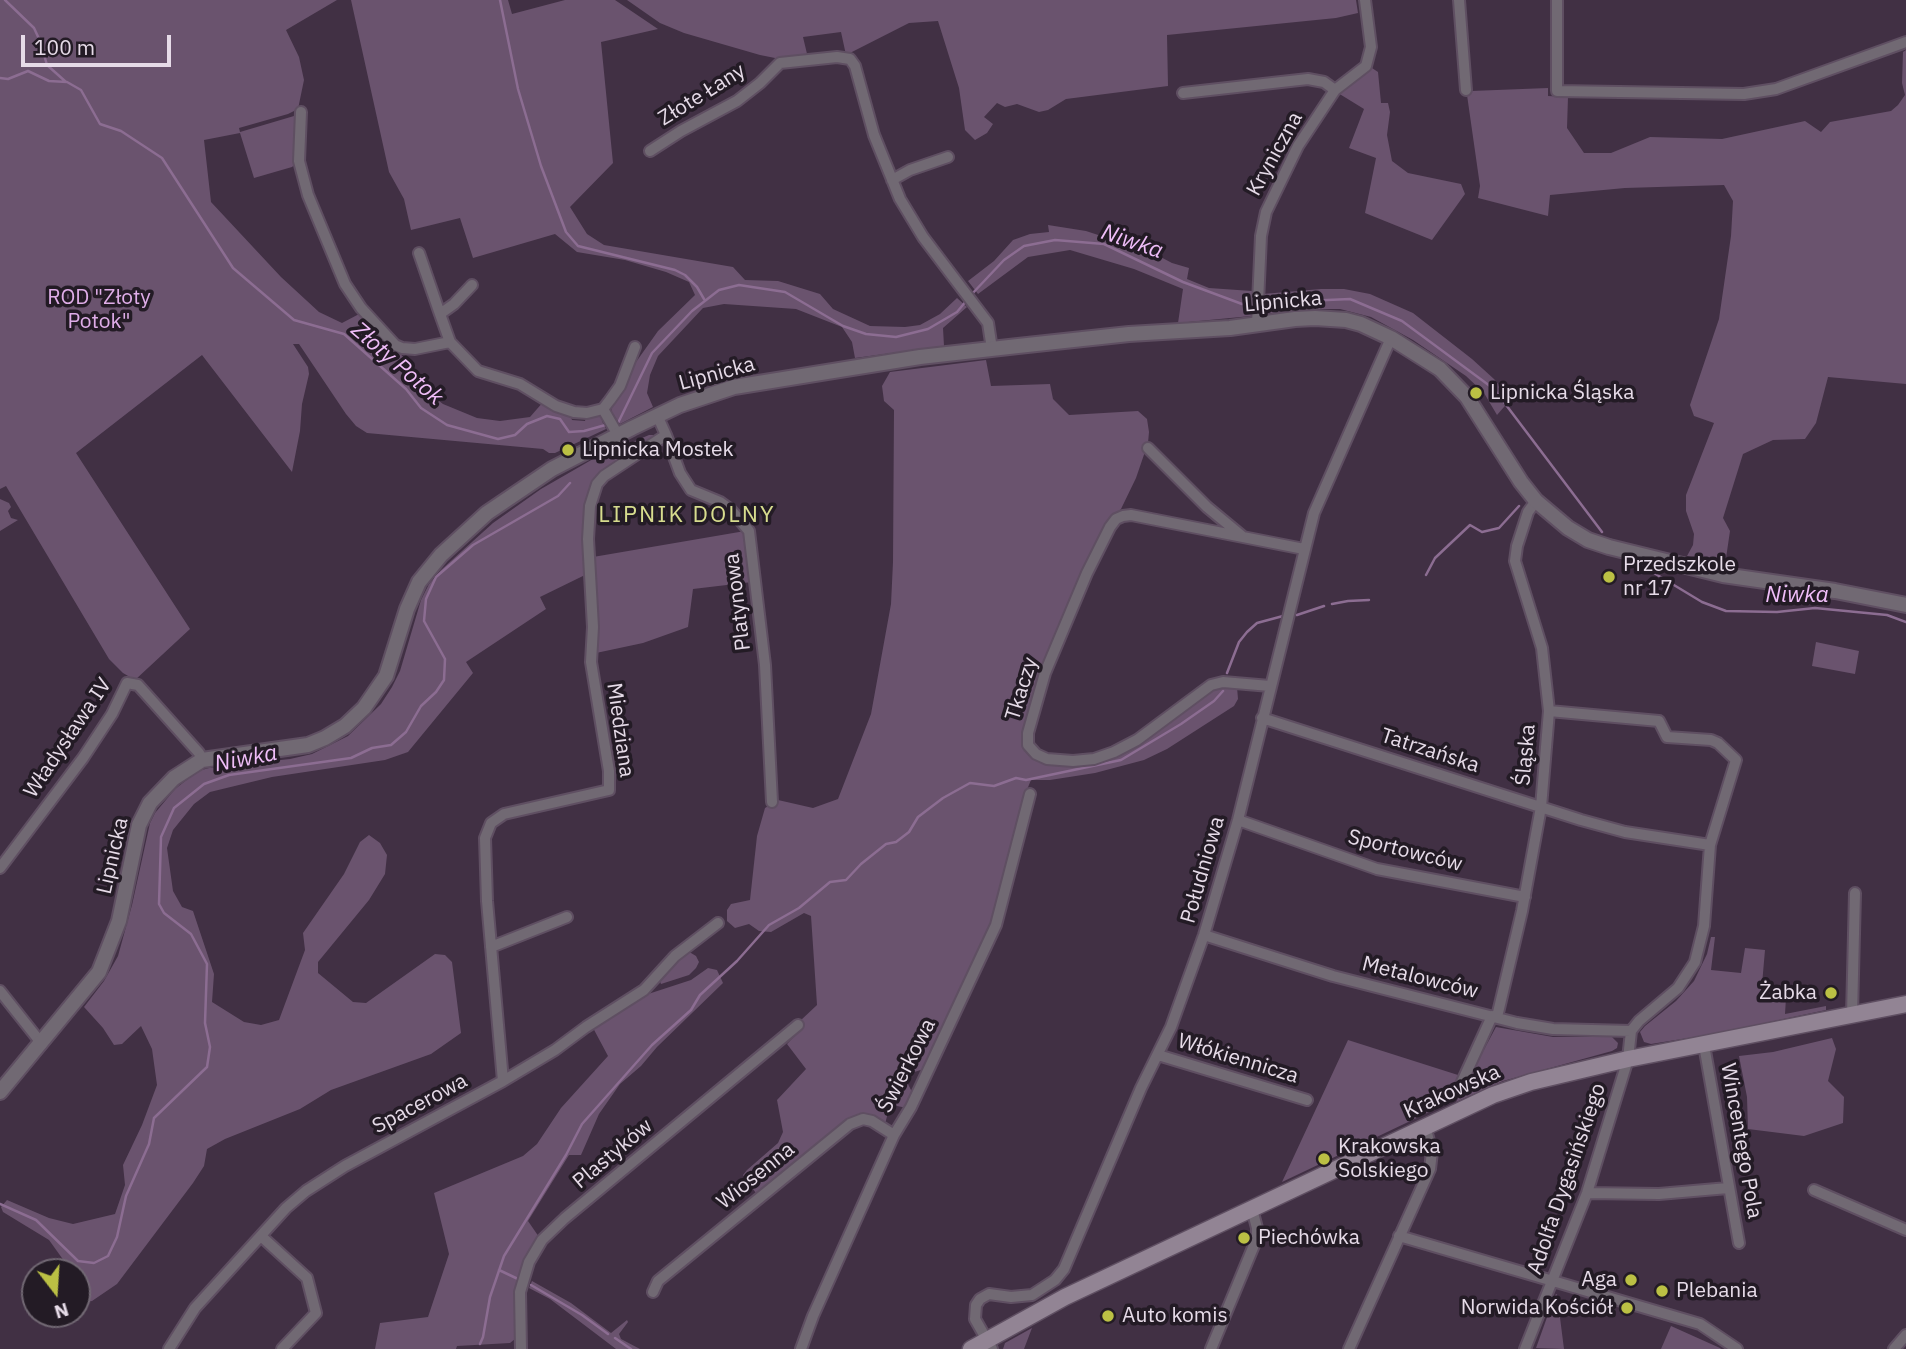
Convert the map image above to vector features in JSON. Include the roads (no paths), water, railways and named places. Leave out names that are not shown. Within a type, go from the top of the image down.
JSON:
[{"type":"main road","name":"Krakowska","points":[[971,1349],[989,1345],[1065,1297],[1511,1088],[1628,1059],[1906,1004]]},
{"type":"street","name":"Kryniczna","points":[[1257,325],[1261,236],[1266,212],[1298,146],[1335,90],[1361,71],[1368,61],[1371,47],[1365,0]]},
{"type":"street","points":[[1459,0],[1466,90]]},
{"type":"street","points":[[1557,0],[1557,91],[1744,94],[1776,89],[1906,42]]},
{"type":"street","name":"Złote Łany","points":[[650,151],[737,100],[760,83],[780,63],[849,59],[855,66],[874,135],[901,199],[923,237],[988,323],[992,349]]},
{"type":"street","name":"Kryniczna","points":[[1183,93],[1308,79],[1324,82],[1335,90]]},
{"type":"street","points":[[301,112],[299,138],[302,177],[338,270],[354,299],[398,347],[415,349],[450,342]]},
{"type":"street","points":[[892,180],[910,170],[948,157]]},
{"type":"street","points":[[419,253],[450,342],[478,372],[520,384],[556,406],[581,413],[605,412]]},
{"type":"street","points":[[440,313],[454,304],[472,285]]},
{"type":"street","name":"Lipnicka","points":[[0,1092],[91,984],[107,957],[119,921],[136,837],[144,814],[150,803],[174,778],[202,760],[298,747],[325,738],[345,726],[364,708],[386,676],[413,594],[428,569],[487,513],[528,483],[616,431],[701,397],[734,387],[992,349],[1129,334],[1331,318],[1362,324],[1391,338],[1440,369],[1467,397],[1536,501],[1577,535],[1609,547],[1723,575],[1846,593],[1906,605]]},
{"type":"street","name":"Południowa","points":[[989,1345],[974,1312],[980,1298],[989,1294],[1021,1297],[1032,1295],[1055,1280],[1064,1269],[1141,1088],[1171,1027],[1203,935],[1238,820],[1304,549],[1328,477],[1391,338]]},
{"type":"street","points":[[605,412],[620,386],[635,347]]},
{"type":"street","points":[[605,412],[616,431]]},
{"type":"street","points":[[657,415],[666,435]]},
{"type":"street","name":"Platynowa","points":[[666,435],[680,473],[691,491],[720,502],[731,510],[749,531],[765,665],[772,803]]},
{"type":"street","name":"Miedziana","points":[[503,1081],[484,854],[485,838],[491,823],[504,814],[609,790],[591,662],[593,627],[588,539],[590,506],[597,484],[604,476],[666,435]]},
{"type":"street","name":"Tkaczy","points":[[1148,448],[1207,507],[1244,537]]},
{"type":"street","name":"Śląska","points":[[1462,1082],[1494,1017],[1525,897],[1541,807],[1549,712],[1542,648],[1515,561],[1528,512],[1536,501]]},
{"type":"street","name":"Tkaczy","points":[[1270,686],[1223,682],[1211,685],[1137,740],[1094,759],[1047,759],[1036,754],[1028,745],[1028,733],[1045,673],[1087,573],[1116,519],[1131,515],[1304,549]]},
{"type":"street","name":"Władysława IV","points":[[0,868],[83,758],[112,715],[127,683],[138,685],[202,760]]},
{"type":"street","points":[[1549,712],[1659,721],[1667,737],[1711,740],[1736,760],[1710,845],[1704,926],[1695,962],[1678,988],[1631,1031]]},
{"type":"street","name":"Tatrzańska","points":[[1262,718],[1625,832],[1710,845]]},
{"type":"street","name":"Świerkowa","points":[[801,1349],[813,1316],[894,1135],[911,1107],[996,925],[1030,794]]},
{"type":"street","name":"Sportowców","points":[[1238,820],[1377,869],[1525,897]]},
{"type":"street","points":[[1852,1016],[1855,893]]},
{"type":"street","points":[[491,947],[567,917]]},
{"type":"street","name":"Spacerowa","points":[[169,1349],[181,1326],[195,1308],[286,1208],[306,1191],[328,1176],[545,1056],[634,998],[687,946],[718,923]]},
{"type":"street","name":"Metalowców","points":[[1203,935],[1333,976],[1535,1027],[1631,1031]]},
{"type":"street","points":[[0,991],[41,1044]]},
{"type":"street","name":"Plastyków","points":[[521,1349],[520,1292],[528,1262],[542,1240],[798,1025]]},
{"type":"street","name":"Adolfa Dygasińskiego","points":[[1525,1349],[1587,1193],[1628,1059],[1631,1031]]},
{"type":"street","name":"Wincentego Pola","points":[[1704,1045],[1739,1243]]},
{"type":"street","name":"Włókiennicza","points":[[1158,1055],[1307,1100]]},
{"type":"street","name":"Wiosenna","points":[[653,1292],[658,1280],[850,1124],[863,1119],[872,1121],[894,1135]]},
{"type":"street","points":[[1349,1349],[1432,1160],[1431,1143],[1425,1126]]},
{"type":"street","points":[[1587,1193],[1659,1194],[1728,1188]]},
{"type":"street","points":[[1814,1190],[1906,1230]]},
{"type":"street","points":[[1214,1348],[1257,1238],[1252,1209]]},
{"type":"street","points":[[261,1236],[307,1278],[316,1313],[282,1349]]},
{"type":"street","points":[[1399,1236],[1700,1324],[1737,1349]]},
{"type":"street","points":[[1894,1349],[1906,1335]]},
{"type":"waterway","points":[[5,0],[34,28],[47,65],[66,82]]},
{"type":"waterway","points":[[500,0],[518,89],[541,166],[566,232],[578,246],[675,270],[685,275],[704,299]]},
{"type":"waterway","name":"Złoty Potok","points":[[0,78],[8,79],[28,71],[49,81],[67,82],[81,90],[100,124],[121,131],[162,158],[233,268],[294,320],[344,334],[406,389],[421,408],[447,425],[498,439],[515,435],[527,424],[547,416],[560,419],[569,432],[609,424]]},
{"type":"waterway","name":"Niwka","points":[[971,295],[1004,260],[1024,246],[1055,240],[1104,244],[1183,282],[1242,304],[1254,303]]},
{"type":"waterway","name":"Niwka","points":[[618,423],[652,353],[692,311],[719,290],[739,285],[785,292],[843,326],[866,334],[896,337],[928,329],[957,312],[967,300]]},
{"type":"waterway","name":"Niwka","points":[[1260,303],[1350,299],[1402,321],[1494,389],[1602,532]]},
{"type":"waterway","name":"Niwka","points":[[0,1204],[36,1220],[78,1261],[94,1263],[108,1256],[117,1237],[126,1196],[149,1144],[154,1118],[207,1067],[210,1047],[205,1023],[207,964],[191,934],[164,913],[159,904],[161,837],[174,808],[204,784],[229,775],[351,758],[372,748],[391,745],[406,732],[421,706],[444,680],[445,659],[424,621],[426,599],[436,577],[473,545],[558,496],[570,483]]},
{"type":"waterway","points":[[1426,575],[1435,558],[1470,525],[1482,532],[1499,528],[1519,506]]},
{"type":"waterway","name":"Niwka","points":[[1654,573],[1702,602],[1726,611],[1777,612],[1815,608],[1887,615],[1906,622]]},
{"type":"waterway","points":[[1332,604],[1369,600]]},
{"type":"waterway","points":[[1297,615],[1324,606]]},
{"type":"waterway","points":[[1227,673],[1239,642],[1247,632],[1257,623],[1283,616]]},
{"type":"waterway","points":[[480,1344],[490,1297],[504,1256],[582,1124],[652,1045],[691,1010],[700,995],[737,961],[769,925],[799,908],[830,882],[846,880],[886,844],[896,842],[909,832],[918,817],[943,798],[970,783],[994,786],[1016,778],[1026,780],[1121,760],[1181,724],[1214,701],[1223,691]]},
{"type":"waterway","points":[[499,1270],[518,1279]]},
{"type":"waterway","points":[[531,1285],[608,1334]]},
{"type":"waterway","points":[[615,1338],[631,1349]]},
{"type":"place","name":"Lipnicka Śląska","points":[[1476,393]]},
{"type":"place","name":"Lipnicka Mostek","points":[[568,450]]},
{"type":"place","name":"Przedszkole nr 17","points":[[1609,577]]},
{"type":"place","name":"Żabka","points":[[1831,993]]},
{"type":"place","name":"Krakowska Solskiego","points":[[1324,1159]]},
{"type":"place","name":"Piechówka","points":[[1244,1238]]},
{"type":"place","name":"Aga","points":[[1631,1280]]},
{"type":"place","name":"Plebania","points":[[1662,1291]]},
{"type":"place","name":"Norwida Kościół","points":[[1627,1308]]},
{"type":"place","name":"Auto komis","points":[[1108,1316]]},
{"type":"district","name":"LIPNIK DOLNY","points":[[687,515]]},
{"type":"park label","name":"ROD \"Złoty Potok\"","points":[[99,310]]}]
